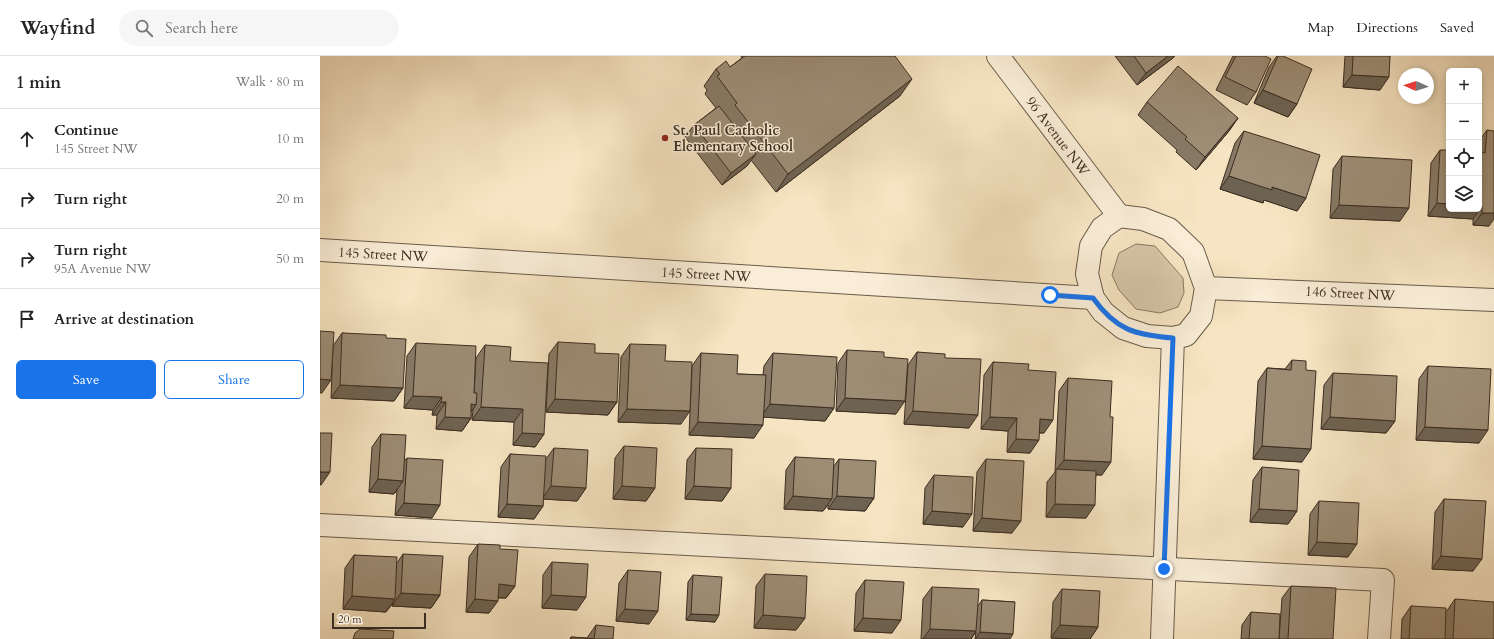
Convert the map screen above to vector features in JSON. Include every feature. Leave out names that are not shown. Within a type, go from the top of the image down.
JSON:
[{"type":"street","name":"96 Avenue NW","points":[[998,56],[1119,216]]},
{"type":"street","points":[[1119,216],[1143,219],[1169,229],[1193,252],[1206,288],[1202,316],[1186,335],[1173,338],[1147,336],[1123,328],[1103,312],[1093,298],[1087,274],[1091,246],[1102,228],[1119,216]]},
{"type":"street","name":"145 Street NW","points":[[320,250],[1093,298]]},
{"type":"street","name":"146 Street NW","points":[[1206,288],[1494,300]]},
{"type":"street","points":[[1162,639],[1173,338]]},
{"type":"street","points":[[320,525],[1383,580],[1380,639]]},
{"type":"shaded area","points":[[1136,244],[1155,246],[1183,278],[1184,293],[1178,307],[1160,313],[1136,309],[1119,290],[1112,275],[1119,253]]},
{"type":"building","points":[[745,56],[895,56],[912,79],[788,174],[735,105],[737,103],[717,76],[720,74],[716,69],[726,61],[730,67]]},
{"type":"building","points":[[1134,56],[1168,56],[1146,73]]},
{"type":"building","points":[[1236,56],[1265,56],[1271,59],[1256,92],[1225,77]]},
{"type":"building","points":[[1278,56],[1283,56],[1312,69],[1297,104],[1263,90]]},
{"type":"building","points":[[1353,56],[1390,56],[1389,77],[1352,75]]},
{"type":"building","points":[[1178,66],[1238,118],[1205,157],[1185,139],[1187,137],[1147,102]]},
{"type":"building","points":[[719,106],[756,154],[731,173],[694,125]]},
{"type":"building","points":[[1487,130],[1494,131],[1494,213],[1482,213],[1482,152],[1485,153]]},
{"type":"building","points":[[1244,131],[1320,155],[1306,198],[1272,187],[1272,190],[1229,176]]},
{"type":"building","points":[[1440,150],[1446,150],[1446,204],[1437,203]]},
{"type":"building","points":[[1342,156],[1412,160],[1409,208],[1339,205]]},
{"type":"building","points":[[320,331],[334,332],[331,380],[320,379]]},
{"type":"building","points":[[342,333],[386,335],[386,338],[406,339],[403,388],[340,385]]},
{"type":"building","points":[[558,342],[595,344],[595,353],[619,354],[617,402],[555,399]]},
{"type":"building","points":[[416,343],[476,346],[474,393],[477,393],[476,405],[471,404],[471,418],[445,417],[446,402],[441,402],[442,397],[413,396]]},
{"type":"building","points":[[630,344],[666,345],[665,361],[692,362],[690,411],[627,409]]},
{"type":"building","points":[[485,345],[511,347],[510,361],[548,363],[544,434],[522,433],[523,409],[481,407]]},
{"type":"building","points":[[847,350],[884,352],[884,357],[908,359],[905,401],[845,398]]},
{"type":"building","points":[[917,352],[945,354],[945,358],[981,359],[978,415],[913,411]]},
{"type":"building","points":[[701,353],[738,355],[737,374],[766,375],[763,425],[698,422]]},
{"type":"building","points":[[773,353],[837,357],[834,408],[770,404]]},
{"type":"building","points":[[1292,360],[1306,361],[1306,370],[1316,371],[1311,449],[1262,446],[1267,368],[1291,370]]},
{"type":"building","points":[[993,362],[1029,364],[1028,370],[1056,372],[1053,420],[1040,419],[1039,440],[1016,439],[1017,418],[990,417]]},
{"type":"building","points":[[1428,366],[1491,369],[1488,430],[1425,427]]},
{"type":"building","points":[[1333,373],[1397,376],[1395,421],[1330,417]]},
{"type":"building","points":[[1068,378],[1112,381],[1110,417],[1113,417],[1111,462],[1064,460]]},
{"type":"building","points":[[320,433],[332,433],[330,472],[320,472]]},
{"type":"building","points":[[381,434],[406,435],[403,481],[378,479]]},
{"type":"building","points":[[624,446],[657,448],[655,488],[622,486]]},
{"type":"building","points":[[554,448],[588,450],[586,488],[551,486]]},
{"type":"building","points":[[696,448],[732,449],[731,488],[694,486]]},
{"type":"building","points":[[510,454],[546,456],[543,506],[507,504]]},
{"type":"building","points":[[795,457],[834,459],[832,499],[793,496]]},
{"type":"building","points":[[407,458],[443,460],[440,505],[404,503]]},
{"type":"building","points":[[839,459],[876,461],[874,498],[837,496]]},
{"type":"building","points":[[986,459],[1024,461],[1021,521],[982,518]]},
{"type":"building","points":[[1262,467],[1299,470],[1297,511],[1259,509]]},
{"type":"building","points":[[1056,469],[1096,471],[1095,505],[1055,504]]},
{"type":"building","points":[[934,475],[973,477],[972,514],[932,511]]},
{"type":"building","points":[[1444,499],[1486,501],[1482,559],[1441,556]]},
{"type":"building","points":[[1319,501],[1359,503],[1357,544],[1317,542]]},
{"type":"building","points":[[478,544],[500,545],[500,549],[518,550],[515,586],[499,584],[498,601],[475,599]]},
{"type":"building","points":[[403,554],[443,556],[440,595],[401,593]]},
{"type":"building","points":[[354,555],[397,557],[395,599],[352,596]]},
{"type":"building","points":[[552,562],[588,564],[586,597],[551,595]]},
{"type":"building","points":[[628,570],[661,572],[658,611],[625,609]]},
{"type":"building","points":[[765,574],[807,576],[805,618],[763,615]]},
{"type":"building","points":[[693,575],[722,577],[719,615],[691,614]]},
{"type":"building","points":[[865,580],[904,582],[901,620],[863,618]]},
{"type":"building","points":[[1291,586],[1336,588],[1333,639],[1288,639]]},
{"type":"building","points":[[932,587],[979,589],[976,631],[930,629]]},
{"type":"building","points":[[1062,589],[1100,591],[1098,627],[1060,625]]},
{"type":"building","points":[[1455,599],[1494,602],[1494,639],[1453,639]]},
{"type":"building","points":[[982,600],[1015,602],[1013,634],[980,632]]},
{"type":"building","points":[[1411,606],[1446,608],[1445,639],[1409,639]]},
{"type":"building","points":[[1251,612],[1280,614],[1279,639],[1249,639]]},
{"type":"building","points":[[596,625],[614,627],[613,639],[594,639]]},
{"type":"building","points":[[360,629],[394,631],[393,639],[353,639],[355,633]]},
{"type":"building","points":[[571,637],[594,639],[571,639]]},
{"type":"place","name":"St. Paul Catholic Elementary School","points":[[665,138]]},
{"type":"route","points":[[1050,295],[1093,298],[1103,312],[1123,328],[1147,336],[1173,338],[1164,569]]}]
